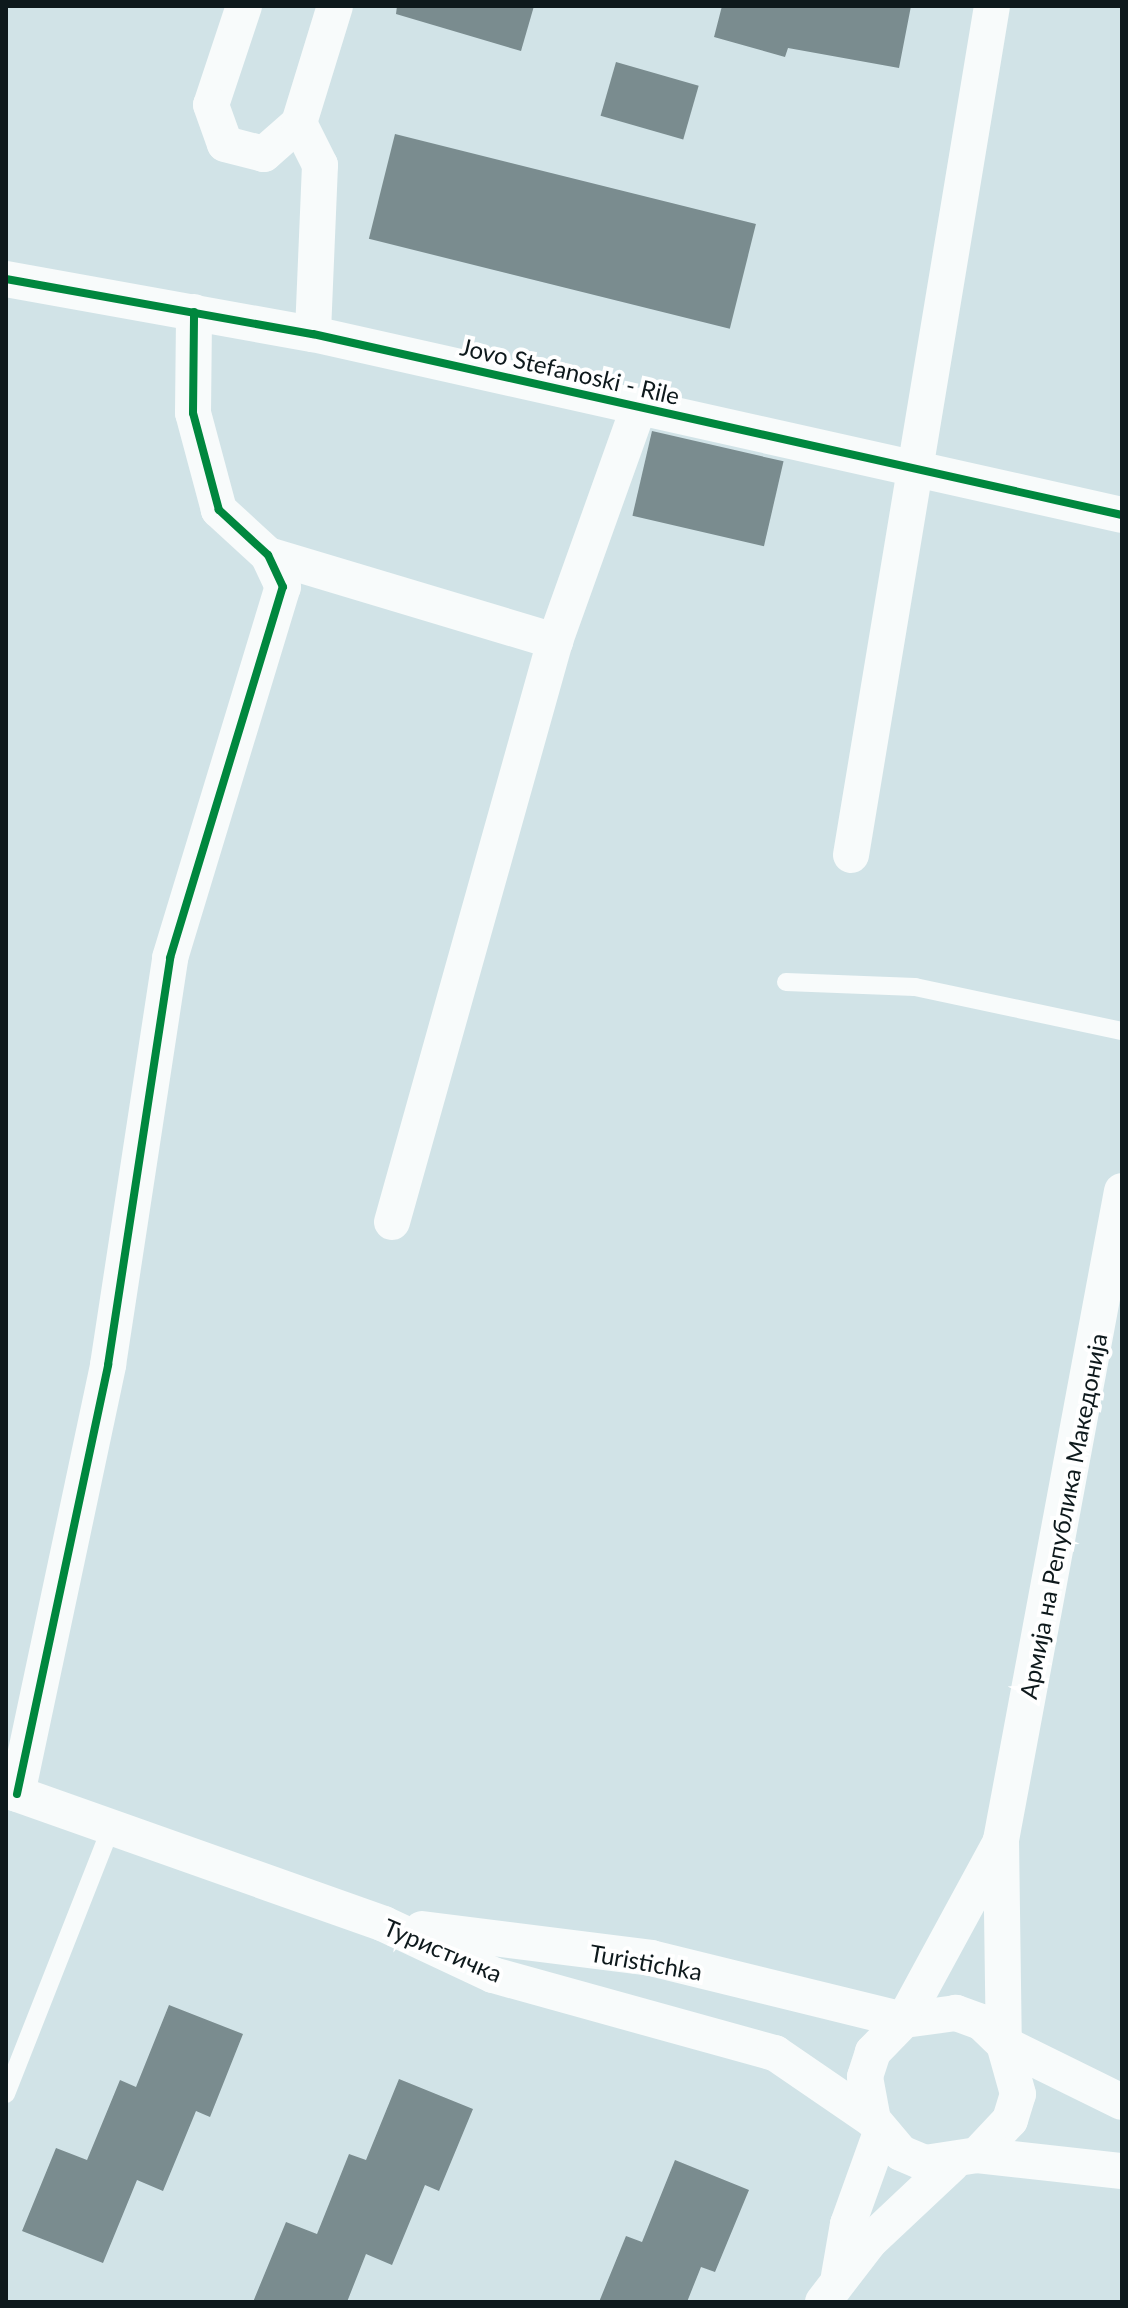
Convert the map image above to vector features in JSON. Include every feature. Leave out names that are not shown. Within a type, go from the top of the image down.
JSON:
[{"type":"street","points":[[244,6],[211,105],[225,144],[264,154],[299,123],[335,6]]},
{"type":"street","points":[[851,855],[919,473],[992,6]]},
{"type":"street","points":[[299,123],[320,165],[313,334]]},
{"type":"street","name":"Jovo Stefanoski - Rile","points":[[6,279],[313,334],[639,406],[919,473],[1122,515]]},
{"type":"street","points":[[12,1792],[108,1365],[170,958],[283,587],[268,555],[219,510],[193,413],[194,312]]},
{"type":"street","points":[[392,1222],[555,641],[639,406]]},
{"type":"street","points":[[268,555],[555,641]]},
{"type":"street","name":"Армија на Република Македонија","points":[[1004,2044],[1001,1840],[1107,1363],[1122,1191]]},
{"type":"street","name":"Туристичка","points":[[12,1792],[384,1924],[493,1975],[775,2053],[925,2163],[965,2159]]},
{"type":"street","name":"Армија на Република Македонија","points":[[904,2020],[1001,1840]]},
{"type":"street","name":"Turistichka","points":[[384,1924],[651,1958],[904,2020]]},
{"type":"street","points":[[831,2289],[877,2128],[866,2104],[869,2064],[889,2031],[904,2020],[956,2013],[981,2022],[1004,2044],[1122,2102]]},
{"type":"street","points":[[831,2289],[965,2159],[1010,2120],[1018,2094],[1004,2044]]},
{"type":"street","points":[[965,2159],[1122,2171]]},
{"type":"lane","points":[[786,982],[915,987],[1122,1031]]},
{"type":"lane","points":[[6,2094],[111,1827]]},
{"type":"building","points":[[397,6],[534,6],[521,51],[396,14]]},
{"type":"building","points":[[722,6],[911,6],[899,68],[788,48],[785,57],[714,37]]},
{"type":"building","points":[[616,62],[699,86],[683,140],[601,116]]},
{"type":"building","points":[[395,134],[756,224],[730,329],[369,239]]},
{"type":"building","points":[[652,431],[784,461],[764,546],[632,516]]},
{"type":"building","points":[[169,2005],[243,2034],[210,2117],[196,2111],[163,2191],[137,2180],[103,2263],[22,2231],[56,2148],[87,2160],[120,2080],[136,2087]]},
{"type":"building","points":[[399,2079],[473,2109],[439,2191],[425,2185],[392,2265],[366,2254],[347,2302],[253,2302],[286,2222],[317,2234],[349,2154],[366,2160]]},
{"type":"building","points":[[675,2160],[749,2190],[715,2272],[701,2267],[687,2302],[599,2302],[626,2236],[642,2242]]},
{"type":"cycle path","points":[[6,279],[313,334],[1122,515]]},
{"type":"cycle path","points":[[17,1794],[108,1365],[170,958],[283,587],[268,555],[219,510],[193,413],[194,312]]}]
